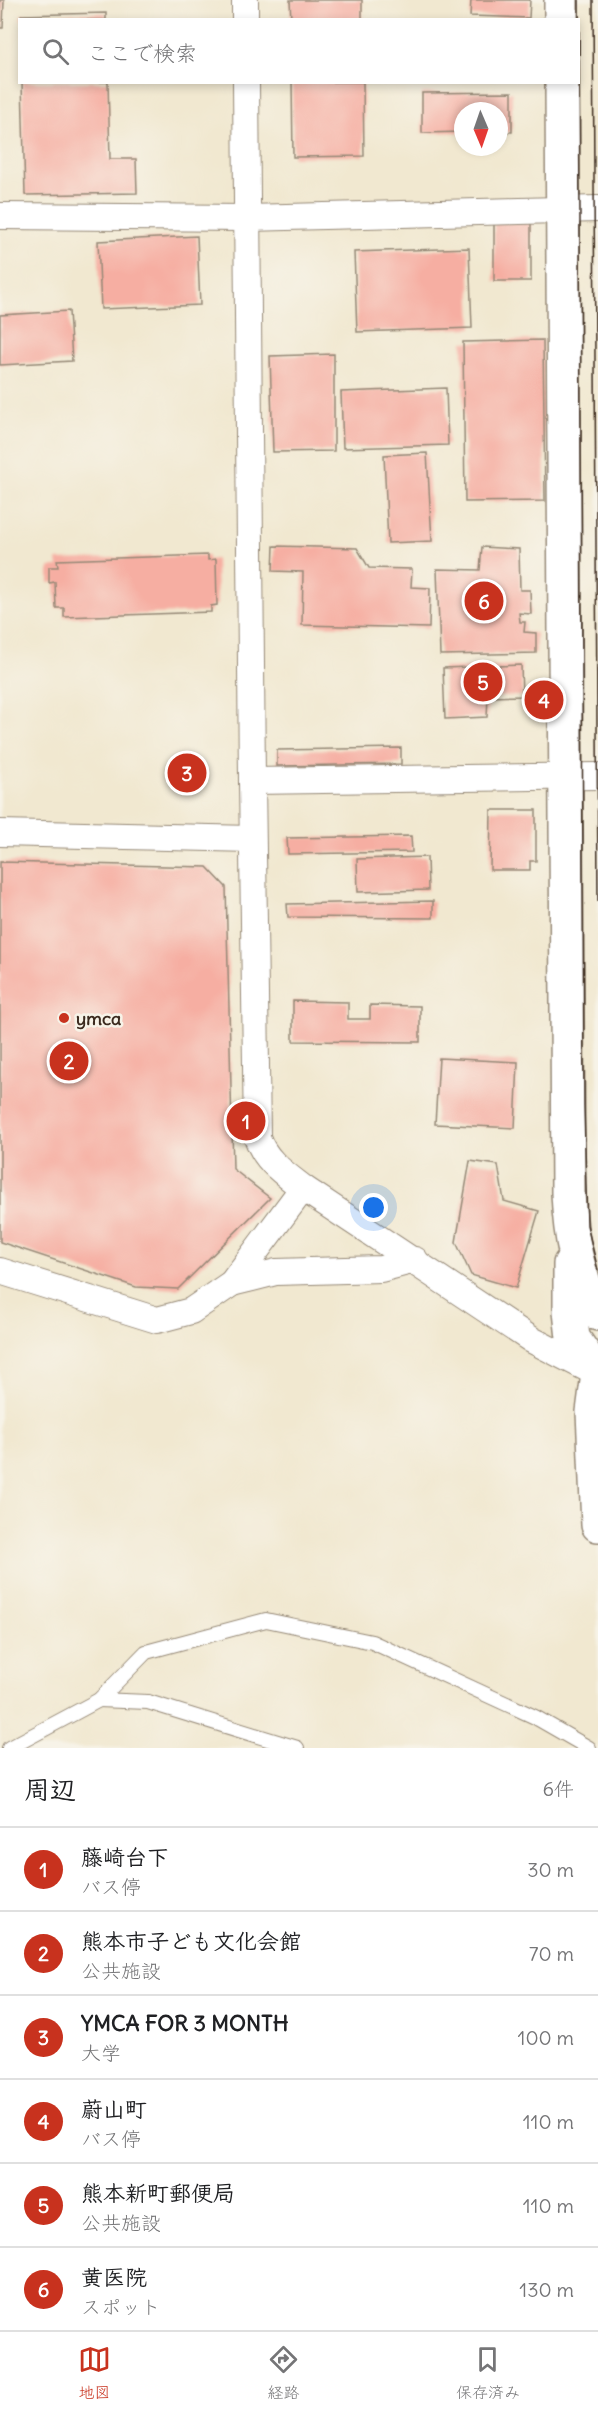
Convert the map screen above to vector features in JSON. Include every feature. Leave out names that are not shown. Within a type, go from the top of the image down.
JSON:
[{"type":"street","points":[[245,0],[245,18]]},
{"type":"street","points":[[561,0],[561,18]]},
{"type":"street","points":[[246,84],[252,839],[257,1137],[261,1149],[271,1162],[303,1188],[415,1260],[532,1340],[598,1374]]},
{"type":"street","points":[[561,84],[570,1311],[573,1338],[598,1374],[593,1412],[598,1525]]},
{"type":"street","points":[[0,216],[248,218],[598,209]]},
{"type":"street","points":[[252,780],[598,776]]},
{"type":"street","points":[[0,833],[252,839]]},
{"type":"street","points":[[0,1271],[157,1320],[191,1311],[232,1283],[303,1188]]},
{"type":"street","points":[[569,1224],[579,1270],[587,1294],[598,1314]]},
{"type":"street","points":[[232,1283],[276,1272],[381,1269],[415,1260]]},
{"type":"lane","points":[[9,1748],[99,1700],[146,1652],[266,1620],[372,1642],[535,1717],[589,1748]]},
{"type":"lane","points":[[99,1700],[148,1702],[297,1748]]},
{"type":"building","points":[[0,0],[4,0],[3,28],[0,28]]},
{"type":"building","points":[[290,0],[362,0],[362,18],[291,18]]},
{"type":"building","points":[[471,0],[530,0],[529,18],[470,16]]},
{"type":"building","points":[[106,13],[106,18],[21,18],[21,15]]},
{"type":"building","points":[[22,84],[108,84],[110,159],[136,159],[137,193],[25,195]]},
{"type":"building","points":[[292,84],[363,84],[364,156],[293,157]]},
{"type":"building","points":[[512,92],[512,132],[508,132],[508,102],[454,102],[454,132],[422,133],[422,93]]},
{"type":"building","points":[[494,222],[531,222],[531,281],[494,281]]},
{"type":"building","points":[[197,236],[200,305],[101,309],[98,241]]},
{"type":"building","points":[[469,248],[472,328],[357,332],[354,252]]},
{"type":"building","points":[[69,311],[72,361],[0,365],[0,315]]},
{"type":"building","points":[[543,340],[545,501],[465,502],[463,342]]},
{"type":"building","points":[[334,354],[334,451],[273,452],[270,356]]},
{"type":"building","points":[[446,388],[448,445],[343,448],[341,392]]},
{"type":"building","points":[[427,453],[432,541],[388,543],[384,455]]},
{"type":"building","points":[[274,546],[357,548],[369,568],[412,569],[411,587],[430,588],[429,628],[302,625],[303,572],[273,571]]},
{"type":"building","points":[[482,547],[519,549],[520,590],[530,590],[531,614],[519,613],[520,622],[525,622],[524,632],[536,633],[536,653],[440,655],[437,569],[480,570]]},
{"type":"building","points":[[208,555],[208,560],[216,559],[217,605],[211,606],[211,612],[64,617],[64,608],[56,608],[55,582],[49,583],[49,567],[58,567],[57,560]]},
{"type":"building","points":[[521,665],[522,696],[488,697],[487,717],[445,719],[443,668]]},
{"type":"building","points":[[401,748],[401,764],[277,766],[277,750]]},
{"type":"building","points":[[491,810],[536,810],[536,861],[530,861],[530,870],[490,870]]},
{"type":"building","points":[[411,836],[412,852],[288,854],[287,838]]},
{"type":"building","points":[[427,857],[428,890],[358,892],[357,859]]},
{"type":"building","points":[[0,862],[207,867],[226,887],[233,1169],[270,1198],[178,1289],[136,1287],[0,1242]]},
{"type":"building","points":[[433,901],[433,918],[288,917],[287,904]]},
{"type":"building","points":[[293,1001],[348,1002],[348,1019],[370,1019],[370,1005],[420,1006],[420,1042],[293,1041]]},
{"type":"building","points":[[439,1058],[518,1062],[515,1128],[435,1124]]},
{"type":"building","points":[[470,1161],[498,1165],[504,1201],[539,1211],[516,1288],[471,1275],[456,1242]]},
{"type":"tram line","points":[[579,0],[579,18]]},
{"type":"tram line","points":[[593,0],[598,901]]},
{"type":"tram line","points":[[579,84],[584,1106],[587,1225],[598,1270]]},
{"type":"place","name":"黄医院","points":[[484,601]]},
{"type":"place","name":"熊本新町郵便局","points":[[483,682]]},
{"type":"place","name":"蔚山町","points":[[544,700]]},
{"type":"place","name":"YMCA FOR 3 MONTH","points":[[187,773]]},
{"type":"place","name":"ymca","points":[[64,1018]]},
{"type":"place","name":"熊本市子ども文化会館","points":[[69,1061]]},
{"type":"place","name":"藤崎台下","points":[[246,1121]]}]
